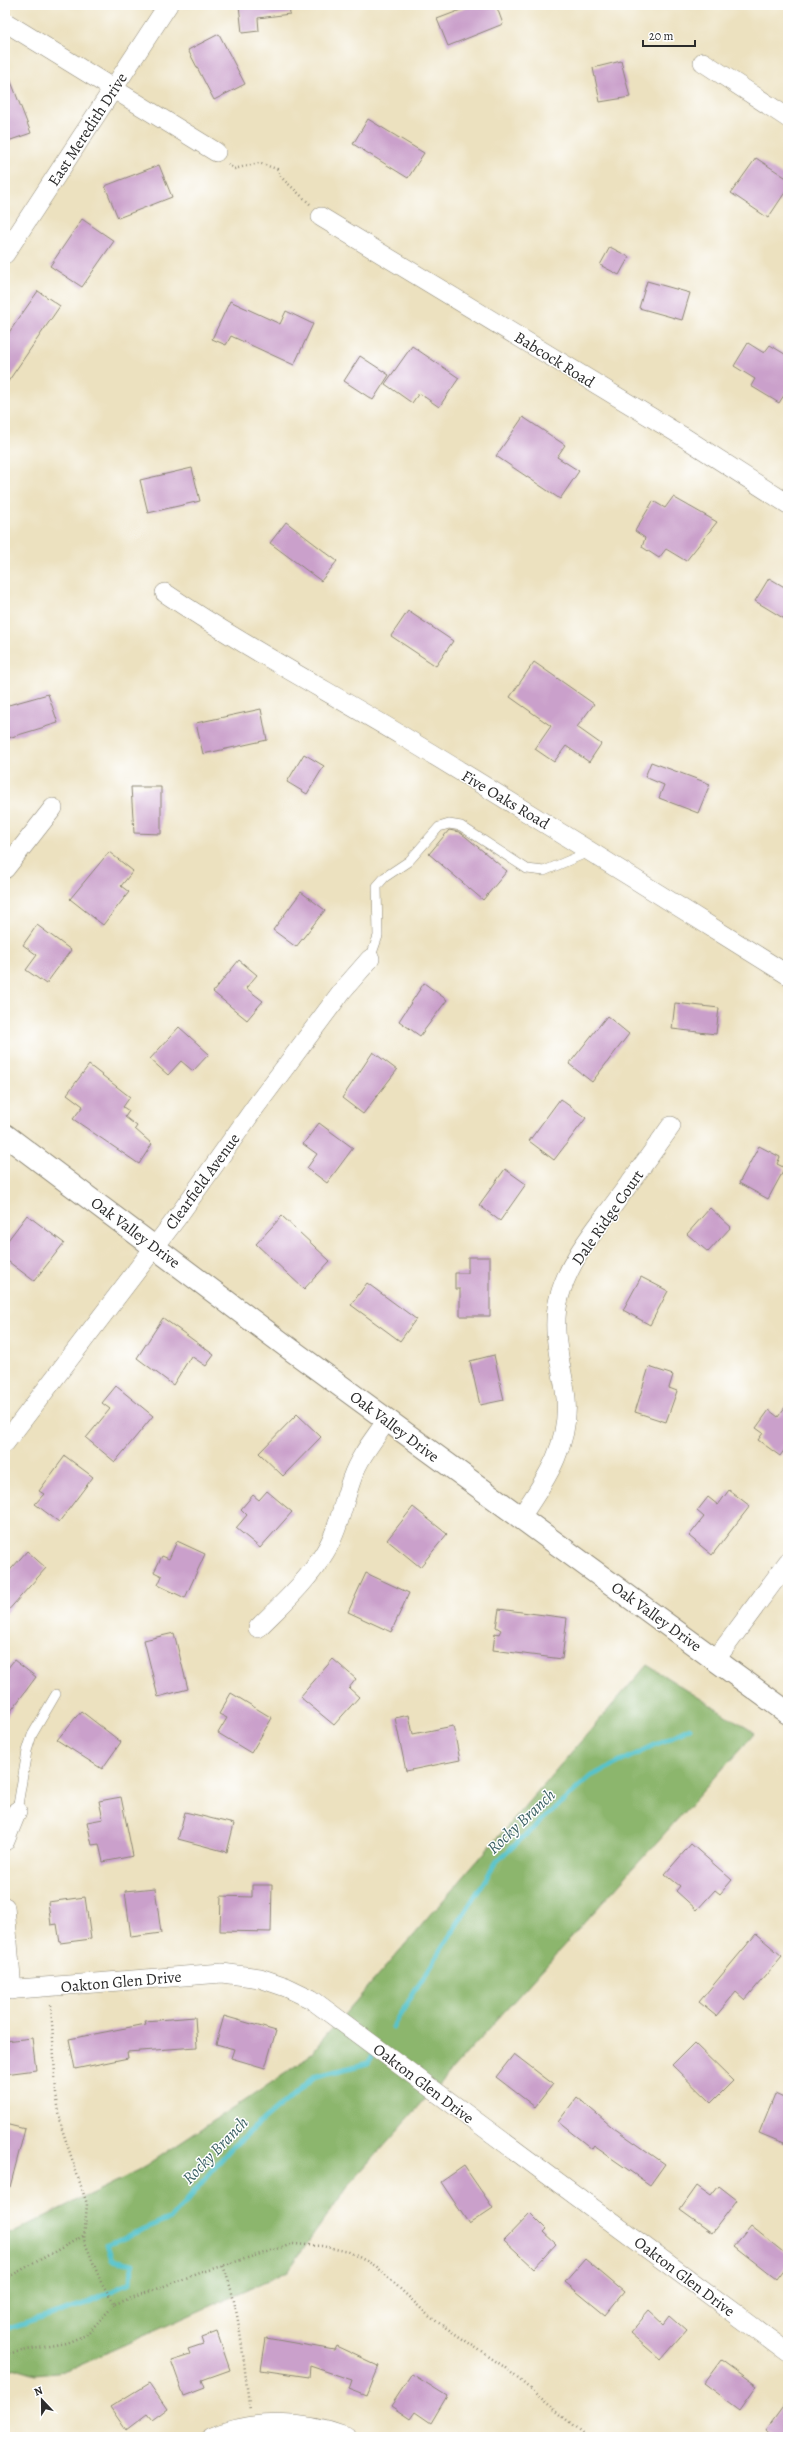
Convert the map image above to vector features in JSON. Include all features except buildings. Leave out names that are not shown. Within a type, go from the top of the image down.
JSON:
[{"type":"street","name":"East Meredith Drive","points":[[5,254],[168,5]]},
{"type":"street","points":[[5,22],[216,152]]},
{"type":"street","points":[[703,62],[788,118]]},
{"type":"street","name":"Babcock Road","points":[[321,217],[682,436],[788,504]]},
{"type":"street","name":"Five Oaks Road","points":[[165,593],[220,630],[403,736],[591,851],[788,975]]},
{"type":"street","points":[[5,869],[54,808]]},
{"type":"street","name":"Clearfield Avenue","points":[[5,1443],[176,1219],[256,1106],[342,991],[370,959]]},
{"type":"street","name":"Dale Ridge Court","points":[[520,1518],[554,1466],[562,1444],[566,1420],[566,1393],[557,1344],[556,1322],[559,1298],[567,1275],[580,1250],[671,1126]]},
{"type":"street","name":"Oak Valley Drive","points":[[5,1135],[387,1420],[788,1713]]},
{"type":"street","points":[[258,1628],[310,1574],[326,1551],[338,1526],[352,1476],[363,1456],[387,1420]]},
{"type":"street","points":[[716,1659],[788,1562]]},
{"type":"street","points":[[5,1841],[17,1811]]},
{"type":"street","points":[[5,1907],[8,1990]]},
{"type":"street","name":"Oakton Glen Drive","points":[[8,1990],[222,1973],[260,1978],[286,1987],[317,2004],[788,2353]]},
{"type":"street","points":[[212,2437],[252,2426],[276,2424],[301,2425],[346,2437]]},
{"type":"lane","points":[[370,959],[378,936],[378,886],[385,877],[409,861],[439,827],[449,824],[461,826],[526,869],[544,871],[591,851]]},
{"type":"lane","points":[[17,1811],[27,1751],[32,1735],[56,1694]]},
{"type":"path","points":[[216,152],[218,160],[227,163],[234,169],[259,163],[277,169],[282,178],[306,199],[321,217]]},
{"type":"path","points":[[51,1987],[56,2094],[62,2129],[88,2204],[84,2240],[101,2282],[114,2304]]},
{"type":"path","points":[[5,2279],[85,2235]]},
{"type":"path","points":[[5,2354],[66,2343],[86,2335],[114,2304],[119,2301],[129,2299],[223,2266],[293,2244],[322,2246],[349,2252],[376,2266],[430,2317],[503,2366],[587,2437]]},
{"type":"path","points":[[223,2266],[229,2281],[237,2320],[252,2426]]},
{"type":"green space","points":[[647,1665],[755,1733],[350,2183],[288,2271],[66,2371],[36,2374],[19,2369],[5,2371],[5,2236],[138,2171],[304,2061]]},
{"type":"waterway","name":"Rocky Branch","points":[[393,2026],[497,1861],[591,1776],[690,1728]]},
{"type":"waterway","name":"Rocky Branch","points":[[5,2329],[87,2303],[131,2282],[132,2264],[112,2260],[107,2244],[171,2218],[232,2147],[314,2077],[368,2063],[375,2052]]}]
